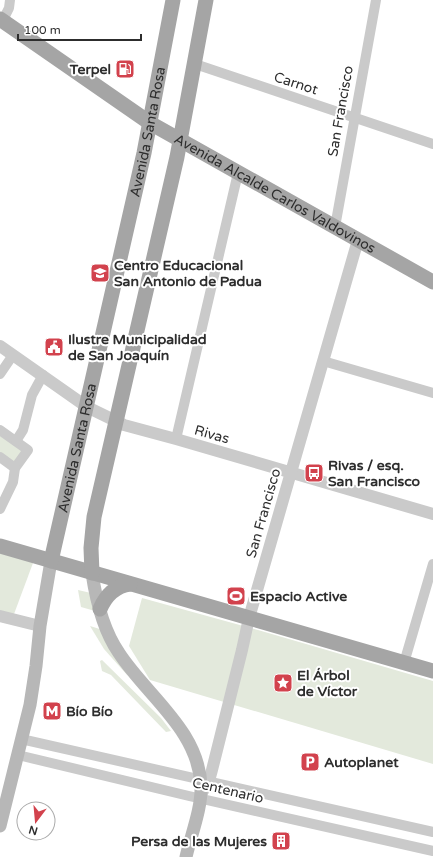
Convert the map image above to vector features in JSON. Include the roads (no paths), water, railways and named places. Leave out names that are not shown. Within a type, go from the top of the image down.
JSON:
[{"type":"main road","name":"Avenida Santa Rosa","points":[[0,826],[31,699],[40,626],[51,561],[150,123],[173,0]]},
{"type":"main road","points":[[205,780],[186,738],[179,727],[119,653],[108,634],[100,609],[92,573],[91,548],[94,517],[165,212],[195,64],[206,0]]},
{"type":"main road","name":"Avenida Alcalde Carlos Valdovinos","points":[[1,19],[150,123],[433,282]]},
{"type":"main road","points":[[0,546],[433,671]]},
{"type":"main road","points":[[67,566],[73,566],[82,561],[91,548]]},
{"type":"main road","points":[[100,609],[106,597],[110,593],[121,586],[130,584]]},
{"type":"main road","name":"San Francisco","points":[[186,857],[205,780]]},
{"type":"street","points":[[1,19],[9,8],[10,0]]},
{"type":"street","name":"San Francisco","points":[[335,227],[376,0]]},
{"type":"street","name":"Carnot","points":[[195,64],[433,144]]},
{"type":"street","points":[[176,439],[238,173]]},
{"type":"street","name":"San Francisco","points":[[205,780],[242,650],[248,618],[358,240]]},
{"type":"street","name":"Rivas","points":[[0,346],[87,407],[124,425],[433,514]]},
{"type":"street","points":[[0,374],[13,355]]},
{"type":"street","points":[[323,361],[433,393]]},
{"type":"street","points":[[16,441],[23,430],[32,395],[43,375]]},
{"type":"street","points":[[0,430],[28,450],[15,468],[13,482],[0,509]]},
{"type":"street","points":[[0,457],[15,468]]},
{"type":"street","points":[[404,663],[433,564]]},
{"type":"street","points":[[0,616],[40,626]]},
{"type":"street","name":"Centenario","points":[[21,739],[433,832]]},
{"type":"street","name":"Centenario","points":[[18,755],[201,796],[433,851]]},
{"type":"place","name":"Terpel","points":[[125,69]]},
{"type":"place","name":"Centro Educacional San Antonio de Padua","points":[[100,273]]},
{"type":"place","name":"Ilustre Municipalidad de San Joaquín","points":[[54,347]]},
{"type":"place","name":"Rivas / esq. San Francisco","points":[[314,473]]},
{"type":"place","name":"Espacio Active","points":[[236,596]]},
{"type":"place","name":"El Árbol de Víctor","points":[[283,683]]},
{"type":"place","name":"Bío Bío","points":[[52,711]]},
{"type":"place","name":"Autoplanet","points":[[310,762]]},
{"type":"place","name":"Persa de las Mujeres","points":[[281,841]]}]
